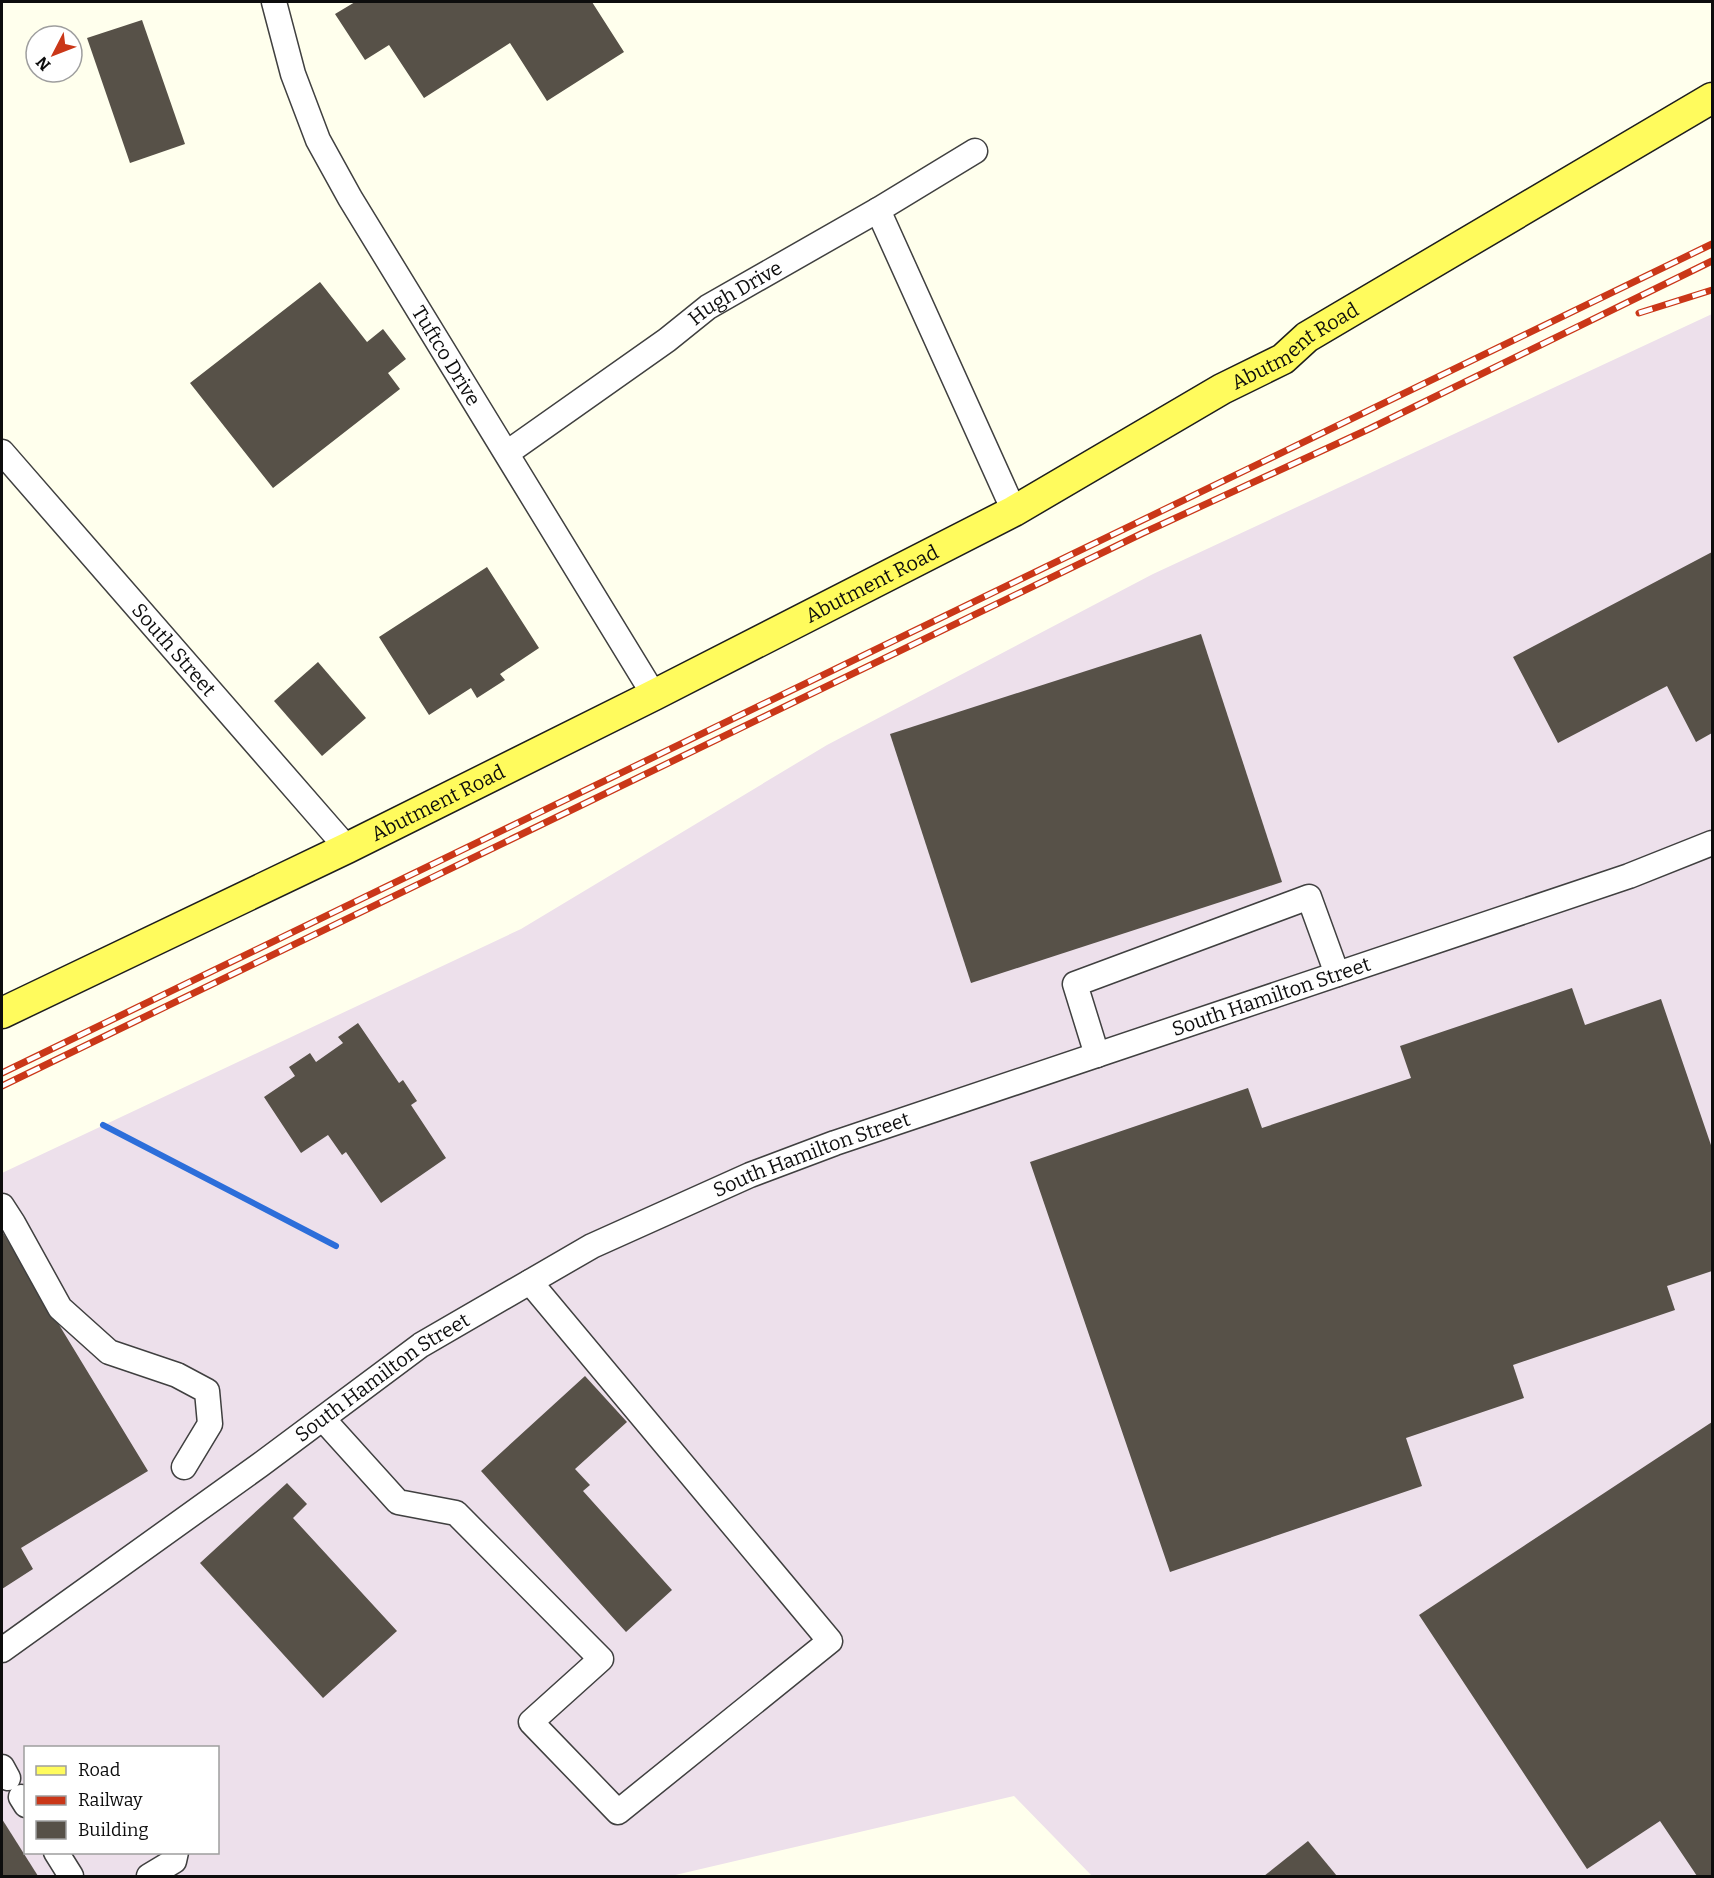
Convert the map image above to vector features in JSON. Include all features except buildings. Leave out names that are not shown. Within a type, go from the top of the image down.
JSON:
[{"type":"main road","name":"Abutment Road","points":[[2,1013],[347,848],[654,695],[1014,511],[1222,389],[1283,359],[1307,337],[1713,98]]},
{"type":"street","name":"Tuftco Drive","points":[[274,2],[293,74],[318,140],[350,198],[654,695]]},
{"type":"street","name":"Hugh Drive","points":[[507,453],[667,340],[708,307],[878,210],[975,151]]},
{"type":"street","points":[[878,210],[1014,511]]},
{"type":"street","name":"South Street","points":[[2,452],[347,848]]},
{"type":"street","name":"South Hamilton Street","points":[[2,1650],[260,1466],[421,1345],[592,1246],[750,1175],[836,1143],[1710,848]]},
{"type":"street","points":[[1097,1055],[1075,984],[1309,897],[1337,974]]},
{"type":"street","points":[[2,1206],[60,1308],[109,1352],[177,1375],[207,1391],[210,1424],[184,1467]]},
{"type":"street","points":[[323,1419],[398,1502],[456,1513],[602,1659],[531,1722],[618,1812],[830,1641],[530,1282]]},
{"type":"street","points":[[57,1854],[71,1876]]},
{"type":"street","points":[[148,1876],[174,1861],[176,1854]]},
{"type":"shaded area","points":[[1712,314],[1712,1876],[1092,1876],[1014,1796],[671,1876],[2,1876],[2,1173],[521,929],[827,745],[1153,574]]},
{"type":"waterway","points":[[103,1125],[336,1246]]},
{"type":"railway","points":[[2,1073],[1712,244]]},
{"type":"railway","points":[[2,1086],[1143,533],[1369,429],[1712,261]]},
{"type":"railway","points":[[1639,313],[1712,290]]}]
